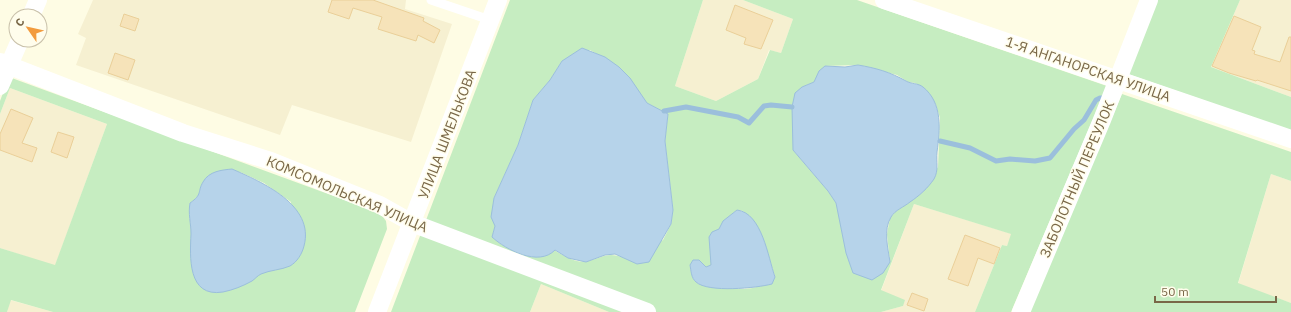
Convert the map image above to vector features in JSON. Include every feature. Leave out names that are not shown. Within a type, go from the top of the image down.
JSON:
[{"type":"street","name":"УЛИЦА ШМЕЛЬКОВА","points":[[377,312],[498,0]]},
{"type":"street","name":"1-Я АНГАНОРСКАЯ УЛИЦА","points":[[884,0],[1291,139]]},
{"type":"street","name":"ЗАБОЛОТНЫЙ ПЕРЕУЛОК","points":[[1021,312],[1119,80],[1149,0]]},
{"type":"street","points":[[0,86],[4,64],[15,48]]},
{"type":"street","name":"КОМСОМОЛЬСКАЯ УЛИЦА","points":[[4,64],[183,133],[271,161],[380,205],[412,223],[647,312]]},
{"type":"lane","points":[[432,0],[490,20]]},
{"type":"shaded area","points":[[93,0],[406,0],[405,9],[452,24],[411,142],[292,105],[280,135],[76,65],[86,38],[78,34]]},
{"type":"shaded area","points":[[703,0],[743,0],[793,19],[781,53],[769,50],[758,79],[716,101],[675,86]]},
{"type":"shaded area","points":[[1240,0],[1291,0],[1291,97],[1211,67]]},
{"type":"shaded area","points":[[10,88],[107,124],[55,266],[0,248],[0,114]]},
{"type":"shaded area","points":[[1271,174],[1291,181],[1291,303],[1238,284]]},
{"type":"shaded area","points":[[914,204],[1012,234],[1007,246],[1002,245],[975,312],[881,312],[903,306],[881,291]]},
{"type":"shaded area","points":[[541,284],[609,312],[530,312]]},
{"type":"shaded area","points":[[10,300],[53,312],[7,312]]},
{"type":"green space","points":[[510,0],[703,0],[675,86],[716,101],[758,79],[770,50],[781,53],[793,19],[743,0],[857,0],[1107,86],[1011,312],[975,312],[1002,245],[1007,246],[1011,234],[914,204],[881,290],[905,300],[903,306],[881,312],[609,312],[541,284],[530,312],[391,312]],"holes":[[[590,50],[619,67],[647,103],[668,114],[665,141],[673,210],[671,224],[663,240],[624,258],[609,255],[583,262],[570,258],[554,250],[544,255],[531,257],[507,248],[492,237],[495,226],[494,198],[518,145],[533,100],[550,80],[562,61]],[[858,65],[897,75],[908,82],[915,83],[924,88],[936,105],[940,118],[938,167],[923,192],[895,212],[890,218],[887,234],[890,262],[840,217],[836,203],[828,191],[793,150],[802,87],[814,82],[825,66]],[[737,210],[743,211],[768,256],[775,276],[759,286],[744,289],[716,288],[700,284],[696,282],[692,276],[690,265],[706,267],[711,265],[717,234],[729,216]]]},
{"type":"green space","points":[[1155,0],[1240,0],[1211,67],[1291,97],[1291,131],[1128,74]]},
{"type":"green space","points":[[9,77],[380,213],[386,221],[387,229],[355,312],[53,312],[11,300],[7,312],[0,312],[0,248],[55,265],[107,124],[10,88],[0,114],[0,101]],"holes":[[[240,172],[264,183],[291,202],[290,266],[270,269],[257,275],[191,231],[189,211],[190,203],[196,199],[203,182]]]},
{"type":"green space","points":[[1122,94],[1291,152],[1291,181],[1271,174],[1238,283],[1291,303],[1291,312],[1030,312]]},
{"type":"water","points":[[582,48],[605,57],[619,67],[630,78],[647,103],[668,114],[665,141],[673,210],[671,224],[649,262],[637,264],[615,254],[605,255],[586,262],[568,258],[555,250],[548,255],[532,257],[523,255],[506,247],[492,237],[495,226],[491,217],[494,198],[518,145],[533,100],[550,80],[562,61]]},
{"type":"water","points":[[858,65],[883,71],[923,87],[934,101],[939,117],[936,176],[923,192],[897,210],[891,217],[887,228],[887,245],[890,262],[883,273],[872,280],[853,273],[846,253],[836,203],[828,191],[793,150],[792,107],[795,93],[802,87],[814,82],[819,71],[825,66],[845,67]]},
{"type":"water","points":[[232,169],[271,188],[294,207],[302,218],[305,231],[304,246],[299,258],[290,266],[261,274],[252,281],[234,289],[223,292],[211,292],[203,289],[193,274],[191,264],[190,203],[197,197],[201,185],[209,175]]},
{"type":"water","points":[[737,210],[746,213],[752,219],[763,237],[775,277],[772,284],[755,287],[721,289],[711,288],[696,282],[693,278],[690,265],[693,260],[699,260],[706,267],[711,265],[709,237],[712,232],[719,229],[723,221]]},
{"type":"building","points":[[332,0],[373,0],[424,18],[423,21],[440,30],[434,43],[418,35],[416,41],[378,29],[382,17],[353,8],[349,19],[328,12]]},
{"type":"building","points":[[735,5],[773,20],[761,49],[744,44],[746,38],[726,30]]},
{"type":"building","points":[[124,14],[139,19],[135,31],[120,26]]},
{"type":"building","points":[[1234,16],[1261,27],[1252,50],[1255,51],[1254,54],[1280,62],[1289,37],[1291,37],[1291,91],[1229,73],[1212,66]]},
{"type":"building","points":[[115,53],[135,60],[128,80],[108,73]]},
{"type":"building","points":[[11,109],[33,118],[22,143],[37,148],[32,162],[0,150],[0,134]]},
{"type":"building","points":[[58,132],[74,137],[67,158],[51,152]]},
{"type":"building","points":[[965,235],[1000,248],[994,264],[978,258],[968,286],[948,279]]},
{"type":"building","points":[[912,293],[928,299],[924,311],[907,305]]},
{"type":"waterway","points":[[940,141],[970,148],[996,161],[1010,159],[1035,161],[1050,158],[1074,129],[1084,120],[1096,100],[1106,98]]},
{"type":"waterway","points":[[664,111],[686,107],[738,117],[749,123],[764,106],[771,105],[792,107]]}]
